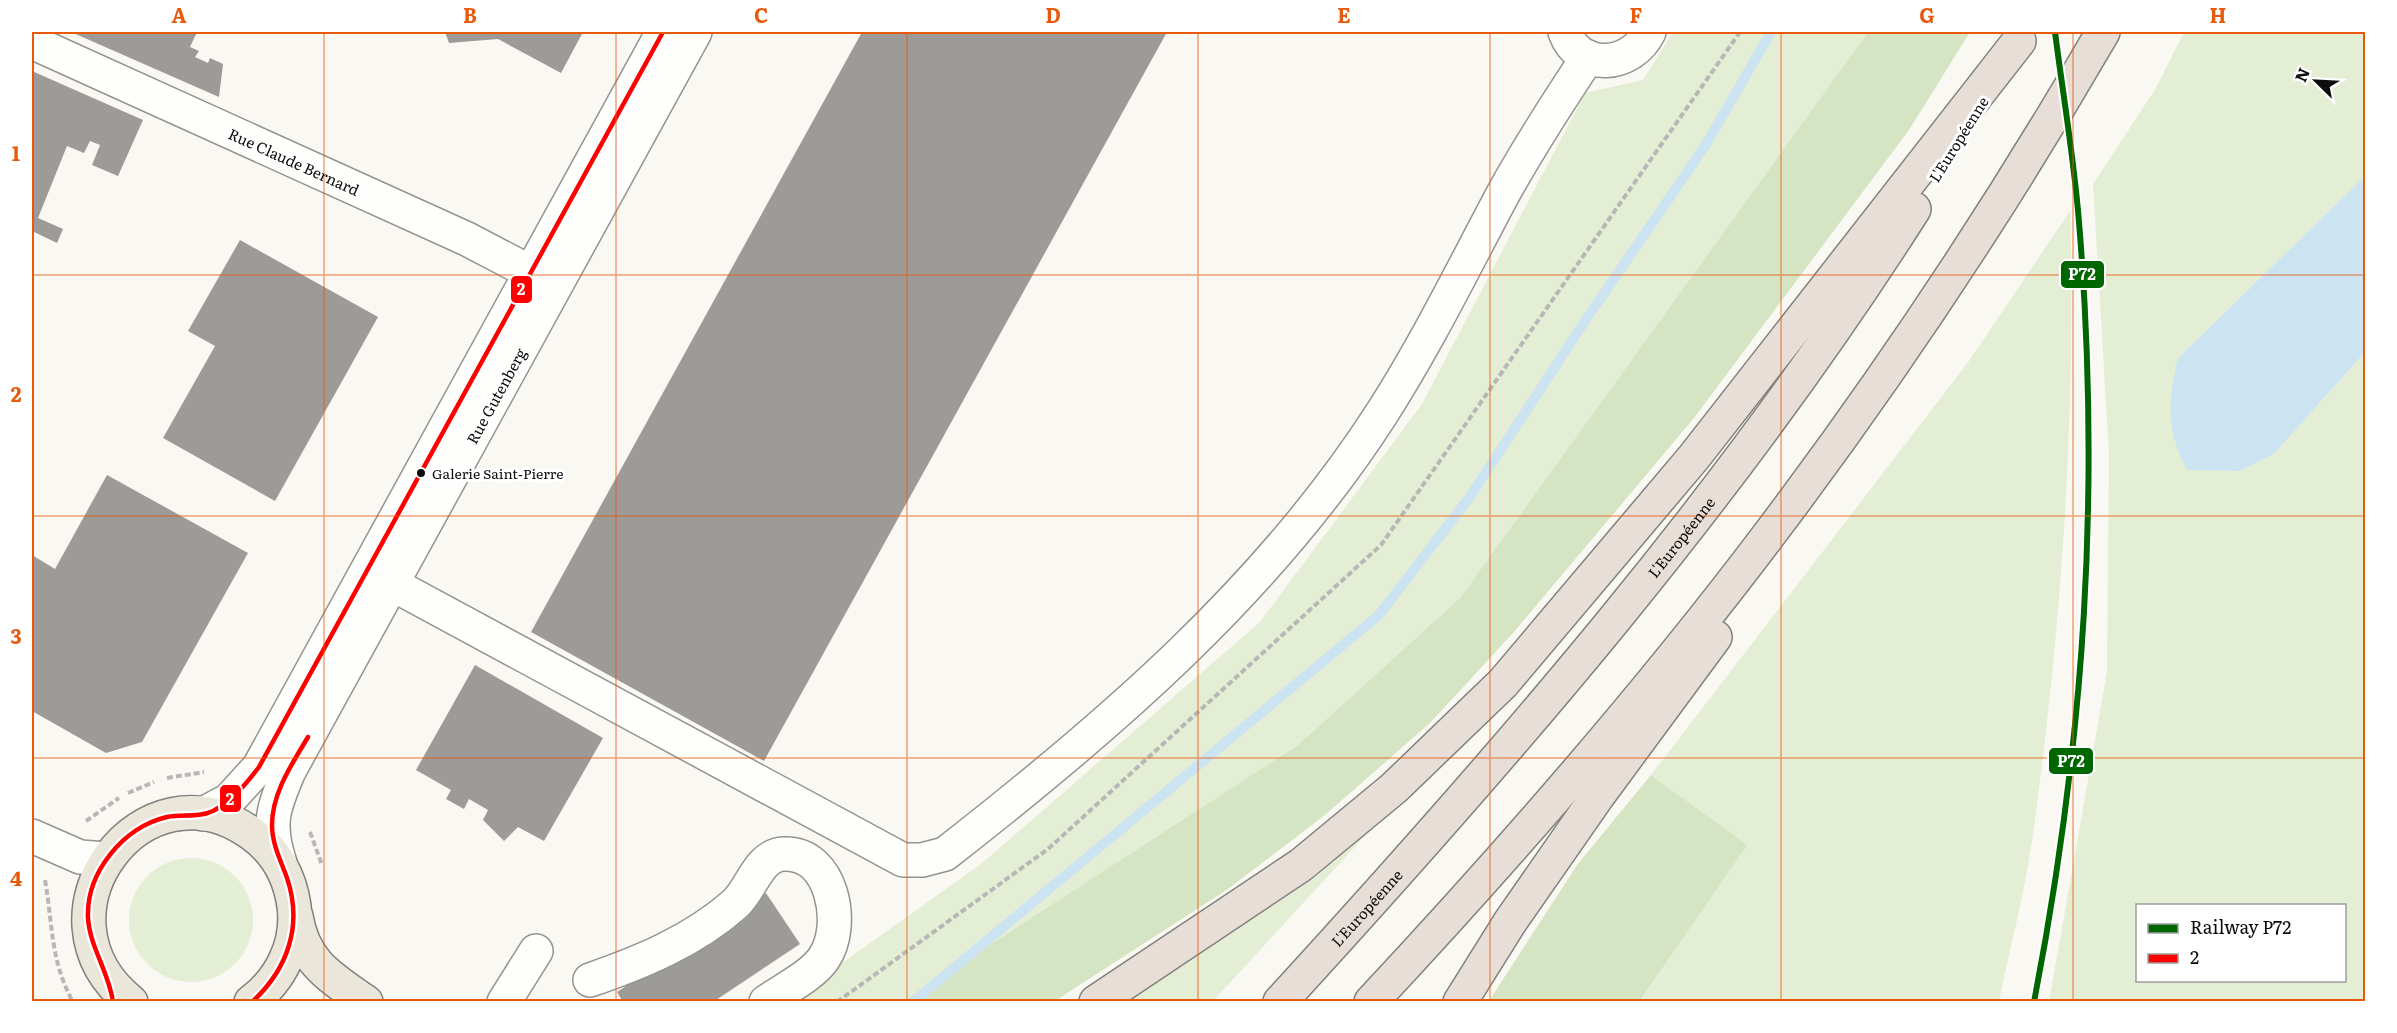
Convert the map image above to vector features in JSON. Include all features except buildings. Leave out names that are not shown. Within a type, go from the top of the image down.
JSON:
[{"type":"highway","points":[[1371,1002],[1537,818],[1683,645],[1767,537],[1890,368],[2041,138],[2103,32]]},
{"type":"highway","points":[[1096,1002],[1301,865],[1394,789],[1503,683],[1701,448],[2022,36]]},
{"type":"highway","name":"L'Européenne","points":[[1280,1002],[1371,903],[1514,738],[1602,634],[1697,512],[1843,316],[1902,229],[2022,36]]},
{"type":"highway","points":[[1460,1002],[1510,922],[1597,797],[1710,644],[1737,600],[1767,537]]},
{"type":"main road","points":[[118,995],[96,956],[88,913],[93,885],[106,859],[125,838],[149,823],[175,815],[203,814],[233,823],[260,839],[280,863],[287,878],[298,934],[311,959],[366,1002]]},
{"type":"main road","points":[[251,1002],[268,986],[286,959],[293,935],[294,910]]},
{"type":"street","name":"Rue Gutenberg","points":[[280,863],[272,830],[278,798],[289,771],[392,584],[663,32]]},
{"type":"street","name":"Rue Gutenberg","points":[[203,814],[229,800],[249,782],[259,767],[543,279],[695,32]]},
{"type":"street","points":[[1565,32],[1576,49],[1588,57],[1603,61],[1619,59],[1634,53],[1649,32]]},
{"type":"street","name":"Rue Claude Bernard","points":[[32,42],[467,239],[543,279]]},
{"type":"street","points":[[392,584],[903,860],[922,860],[945,854],[1062,760],[1164,670],[1256,575],[1321,500],[1400,384],[1505,192],[1556,105],[1588,57]]},
{"type":"street","points":[[32,836],[80,857],[106,859]]},
{"type":"street","points":[[590,980],[649,960],[696,932],[738,902],[768,859],[781,854],[795,854],[808,861],[825,879],[835,909],[832,946],[822,961],[766,1002]]},
{"type":"street","points":[[504,1002],[536,951]]},
{"type":"green space","points":[[1673,32],[1868,32],[1460,598],[1298,745],[903,1001],[787,1002],[981,864],[1260,622],[1422,404],[1585,93],[1643,80]]},
{"type":"green space","points":[[1868,32],[1970,32],[1909,130],[1694,418],[1513,633],[1430,723],[1325,815],[1228,889],[1055,1001],[903,1001],[1298,745],[1460,598]]},
{"type":"green space","points":[[2184,32],[2365,32],[2365,176],[2178,358],[2187,470],[2240,471],[2274,454],[2365,352],[2365,1001],[2049,1002],[2107,672],[2109,454],[2093,184],[2156,88]]},
{"type":"green space","points":[[2070,211],[2071,369],[2068,448],[2051,685],[2032,841],[1999,1001],[1640,1002],[1746,845],[1651,775],[1969,361]]},
{"type":"green space","points":[[1651,775],[1747,845],[1640,1001],[1489,1001],[1577,865]]},
{"type":"green space","points":[[1376,824],[1213,1001],[1124,1002],[1312,880]]},
{"type":"green space","points":[[191,858],[215,862],[235,876],[249,896],[253,920],[249,944],[235,964],[215,978],[191,982],[167,978],[147,964],[133,944],[129,920],[133,896],[147,876],[167,862]]},
{"type":"water","points":[[2365,176],[2365,352],[2274,454],[2240,471],[2187,470],[2175,442],[2172,428],[2172,388],[2178,358]]},
{"type":"waterway","points":[[913,1002],[1379,615],[1469,498],[1585,321],[1705,146],[1771,32]]},
{"type":"rail line","name":"P72","points":[[2034,1002],[2066,807],[2084,614],[2088,517],[2085,321],[2079,222],[2055,32]]},
{"type":"transit line","name":"2","points":[[113,1002],[108,980],[92,940],[88,918],[93,885],[101,869],[110,854],[136,831],[151,822],[167,817],[213,811],[244,786],[259,767],[663,32]]},
{"type":"transit line","name":"2","points":[[252,1002],[275,975],[289,945],[293,913],[292,895],[277,852],[272,825],[273,813],[284,779],[308,737]]},
{"type":"place","name":"Galerie Saint-Pierre","points":[[421,473]]}]
